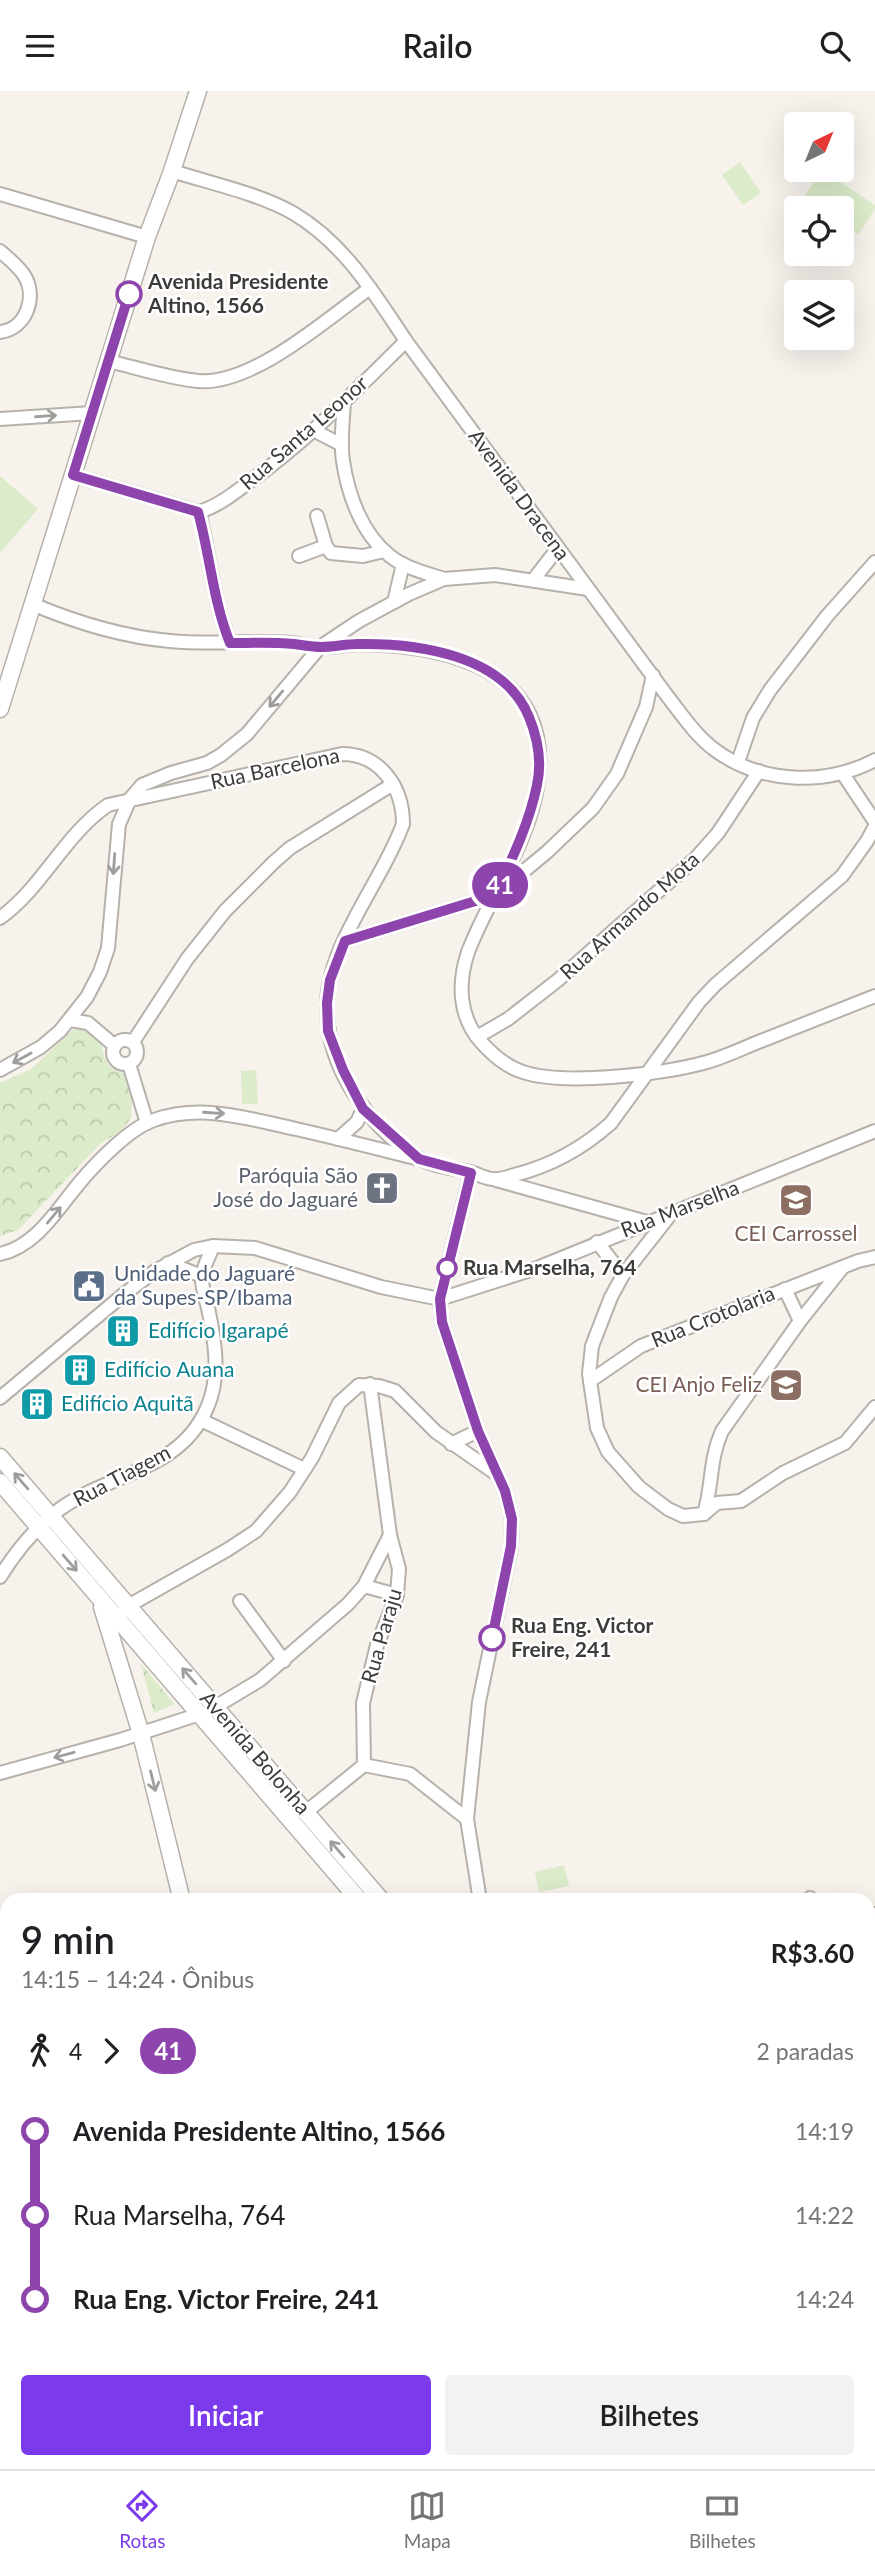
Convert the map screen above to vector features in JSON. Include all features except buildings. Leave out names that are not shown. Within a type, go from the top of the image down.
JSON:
[{"type":"main road","points":[[0,709],[147,237],[198,91]]},
{"type":"main road","name":"Avenida Bolonha","points":[[0,1457],[100,1598],[115,1625],[200,1714],[353,1893]]},
{"type":"main road","name":"Avenida Bolonha","points":[[0,1482],[46,1522],[128,1606],[375,1893]]},
{"type":"main road","points":[[115,1625],[180,1893]]},
{"type":"street","name":"Avenida Dracena","points":[[172,171],[266,201],[293,213],[334,245],[370,288],[588,589],[701,737],[716,751],[760,771],[792,779],[843,774],[875,760]]},
{"type":"street","points":[[0,194],[147,237]]},
{"type":"street","points":[[0,251],[24,274],[29,299],[28,310],[21,323],[11,330],[0,332]]},
{"type":"street","points":[[108,361],[199,381],[216,381],[234,376],[278,355],[370,288]]},
{"type":"street","name":"Rua Santa Leonor","points":[[198,512],[214,507],[272,466],[344,402],[406,341]]},
{"type":"street","points":[[344,402],[343,462],[359,516],[371,537],[384,551],[403,564],[444,579]]},
{"type":"street","points":[[0,419],[92,413]]},
{"type":"street","points":[[313,430],[342,445]]},
{"type":"street","points":[[73,475],[198,512],[208,549],[220,617],[230,643]]},
{"type":"street","points":[[317,516],[326,546],[336,555],[363,556],[384,551]]},
{"type":"street","points":[[299,556],[326,546]]},
{"type":"street","points":[[534,579],[558,548]]},
{"type":"street","points":[[738,762],[753,718],[770,690],[827,616],[875,562]]},
{"type":"street","points":[[394,602],[403,564]]},
{"type":"street","points":[[0,1070],[41,1047],[70,1020],[87,997],[104,961],[110,932],[116,838],[130,799],[142,785],[207,763],[233,746],[247,734],[320,647],[394,602],[444,579],[495,575],[588,589]]},
{"type":"street","points":[[32,604],[132,635],[168,641],[293,643],[320,647],[358,644],[437,652],[481,666],[520,696],[538,743],[538,784],[520,841],[475,934],[462,970],[460,991],[477,1037],[496,1058],[508,1066],[534,1075],[575,1079],[650,1072],[707,1062],[875,996]]},
{"type":"street","points":[[209,643],[220,617]]},
{"type":"street","points":[[345,941],[495,895],[575,828],[602,796],[622,764],[646,707],[653,675]]},
{"type":"street","name":"Rua Barcelona","points":[[0,918],[30,890],[70,841],[108,805],[342,754],[364,756],[380,768],[393,784],[403,811],[403,824],[345,941],[330,980],[328,1031],[343,1070],[363,1109],[419,1159],[648,1222]]},
{"type":"street","name":"Rua Armando Mota","points":[[477,1037],[508,1019],[558,980],[695,859],[718,833],[760,771]]},
{"type":"street","points":[[495,1180],[544,1167],[592,1139],[611,1123],[699,1002],[842,876],[867,841],[875,824],[843,774]]},
{"type":"street","points":[[133,1042],[187,959],[225,911],[274,862],[299,842],[393,784]]},
{"type":"street","points":[[70,1020],[88,1023],[115,1045]]},
{"type":"street","points":[[123,1040],[133,1042],[138,1055],[129,1064],[122,1065],[116,1061],[113,1055],[115,1045],[123,1040]]},
{"type":"street","points":[[129,1064],[148,1123]]},
{"type":"street","points":[[338,1139],[357,1122],[363,1109]]},
{"type":"street","points":[[0,1254],[17,1249],[32,1238],[95,1166],[148,1123],[170,1116],[215,1112],[419,1159]]},
{"type":"street","name":"Rua Marselha","points":[[0,1398],[123,1295],[168,1263],[194,1250],[213,1246],[255,1248],[382,1287],[440,1299],[537,1268],[875,1131]]},
{"type":"street","points":[[471,1173],[440,1299],[442,1322],[478,1431],[505,1491],[512,1519],[511,1546],[479,1702],[467,1819],[479,1893]]},
{"type":"street","points":[[670,1215],[624,1275],[611,1297],[592,1346],[590,1381],[597,1428],[614,1461],[639,1487],[668,1509],[683,1516],[704,1514],[717,1503],[741,1501],[783,1473],[845,1443],[875,1407]]},
{"type":"street","points":[[597,1242],[624,1275]]},
{"type":"street","points":[[168,1263],[202,1276],[213,1246]]},
{"type":"street","name":"Rua Crotolaria","points":[[590,1381],[641,1346],[875,1257]]},
{"type":"street","points":[[704,1514],[712,1489],[711,1467],[715,1447],[722,1431],[800,1321],[843,1267]]},
{"type":"street","name":"Rua Tiagem","points":[[0,1577],[28,1539],[46,1522],[75,1500],[100,1486],[164,1458],[184,1441],[201,1420],[212,1395],[216,1365],[202,1276]]},
{"type":"street","points":[[785,1289],[800,1321]]},
{"type":"street","points":[[115,1625],[128,1606],[256,1531],[281,1505],[304,1469],[339,1403],[354,1387],[370,1384],[395,1391],[451,1444],[495,1473]]},
{"type":"street","name":"Rua Paraju","points":[[364,1765],[363,1703],[377,1645],[397,1595],[399,1569],[390,1535],[370,1384]]},
{"type":"street","points":[[201,1420],[304,1469]]},
{"type":"street","points":[[451,1444],[478,1431]]},
{"type":"street","points":[[215,1707],[261,1680],[348,1604],[364,1586],[390,1535]]},
{"type":"street","points":[[364,1586],[397,1595]]},
{"type":"street","points":[[240,1601],[284,1661]]},
{"type":"street","points":[[0,1773],[141,1734],[200,1714]]},
{"type":"street","points":[[306,1812],[364,1765],[410,1775],[467,1819]]},
{"type":"green space","points":[[740,162],[761,193],[743,205],[722,175]]},
{"type":"green space","points":[[814,182],[840,182],[875,205],[875,209],[858,235],[854,232],[854,196],[804,196]]},
{"type":"green space","points":[[0,476],[38,509],[0,553]]},
{"type":"green space","points":[[77,1026],[101,1042],[107,1063],[125,1074],[132,1096],[131,1118],[122,1130],[100,1144],[18,1230],[0,1236],[0,1083],[31,1069]]},
{"type":"green space","points":[[256,1070],[258,1104],[242,1104],[241,1071]]},
{"type":"green space","points":[[141,1664],[175,1704],[154,1713]]},
{"type":"green space","points":[[564,1865],[569,1886],[539,1892],[535,1872]]},
{"type":"bus line","name":"41","points":[[129,294],[73,475],[198,512],[208,549],[220,617],[230,643],[293,643],[320,647],[381,645],[437,652],[470,661],[493,673],[520,696],[538,743],[538,784],[520,841],[495,895],[345,941],[330,980],[327,1003],[328,1031],[343,1070],[363,1109],[419,1159],[471,1173],[440,1299],[442,1322],[478,1431],[505,1491],[512,1519],[511,1546],[492,1638]]},
{"type":"place","name":"Avenida Presidente Altino, 1566","points":[[129,294]]},
{"type":"place","name":"Paróquia São José do Jaguaré","points":[[382,1188]]},
{"type":"place","name":"CEI Carrossel","points":[[796,1200]]},
{"type":"place","name":"Rua Marselha, 764","points":[[447,1268]]},
{"type":"place","name":"Unidade do Jaguaré da Supes-SP/Ibama","points":[[89,1286]]},
{"type":"place","name":"Edifício Igarapé","points":[[123,1331]]},
{"type":"place","name":"Edifício Auana","points":[[80,1370]]},
{"type":"place","name":"CEI Anjo Feliz","points":[[786,1385]]},
{"type":"place","name":"Edifício Aquitã","points":[[37,1404]]},
{"type":"place","name":"Rua Eng. Victor Freire, 241","points":[[492,1638]]}]
